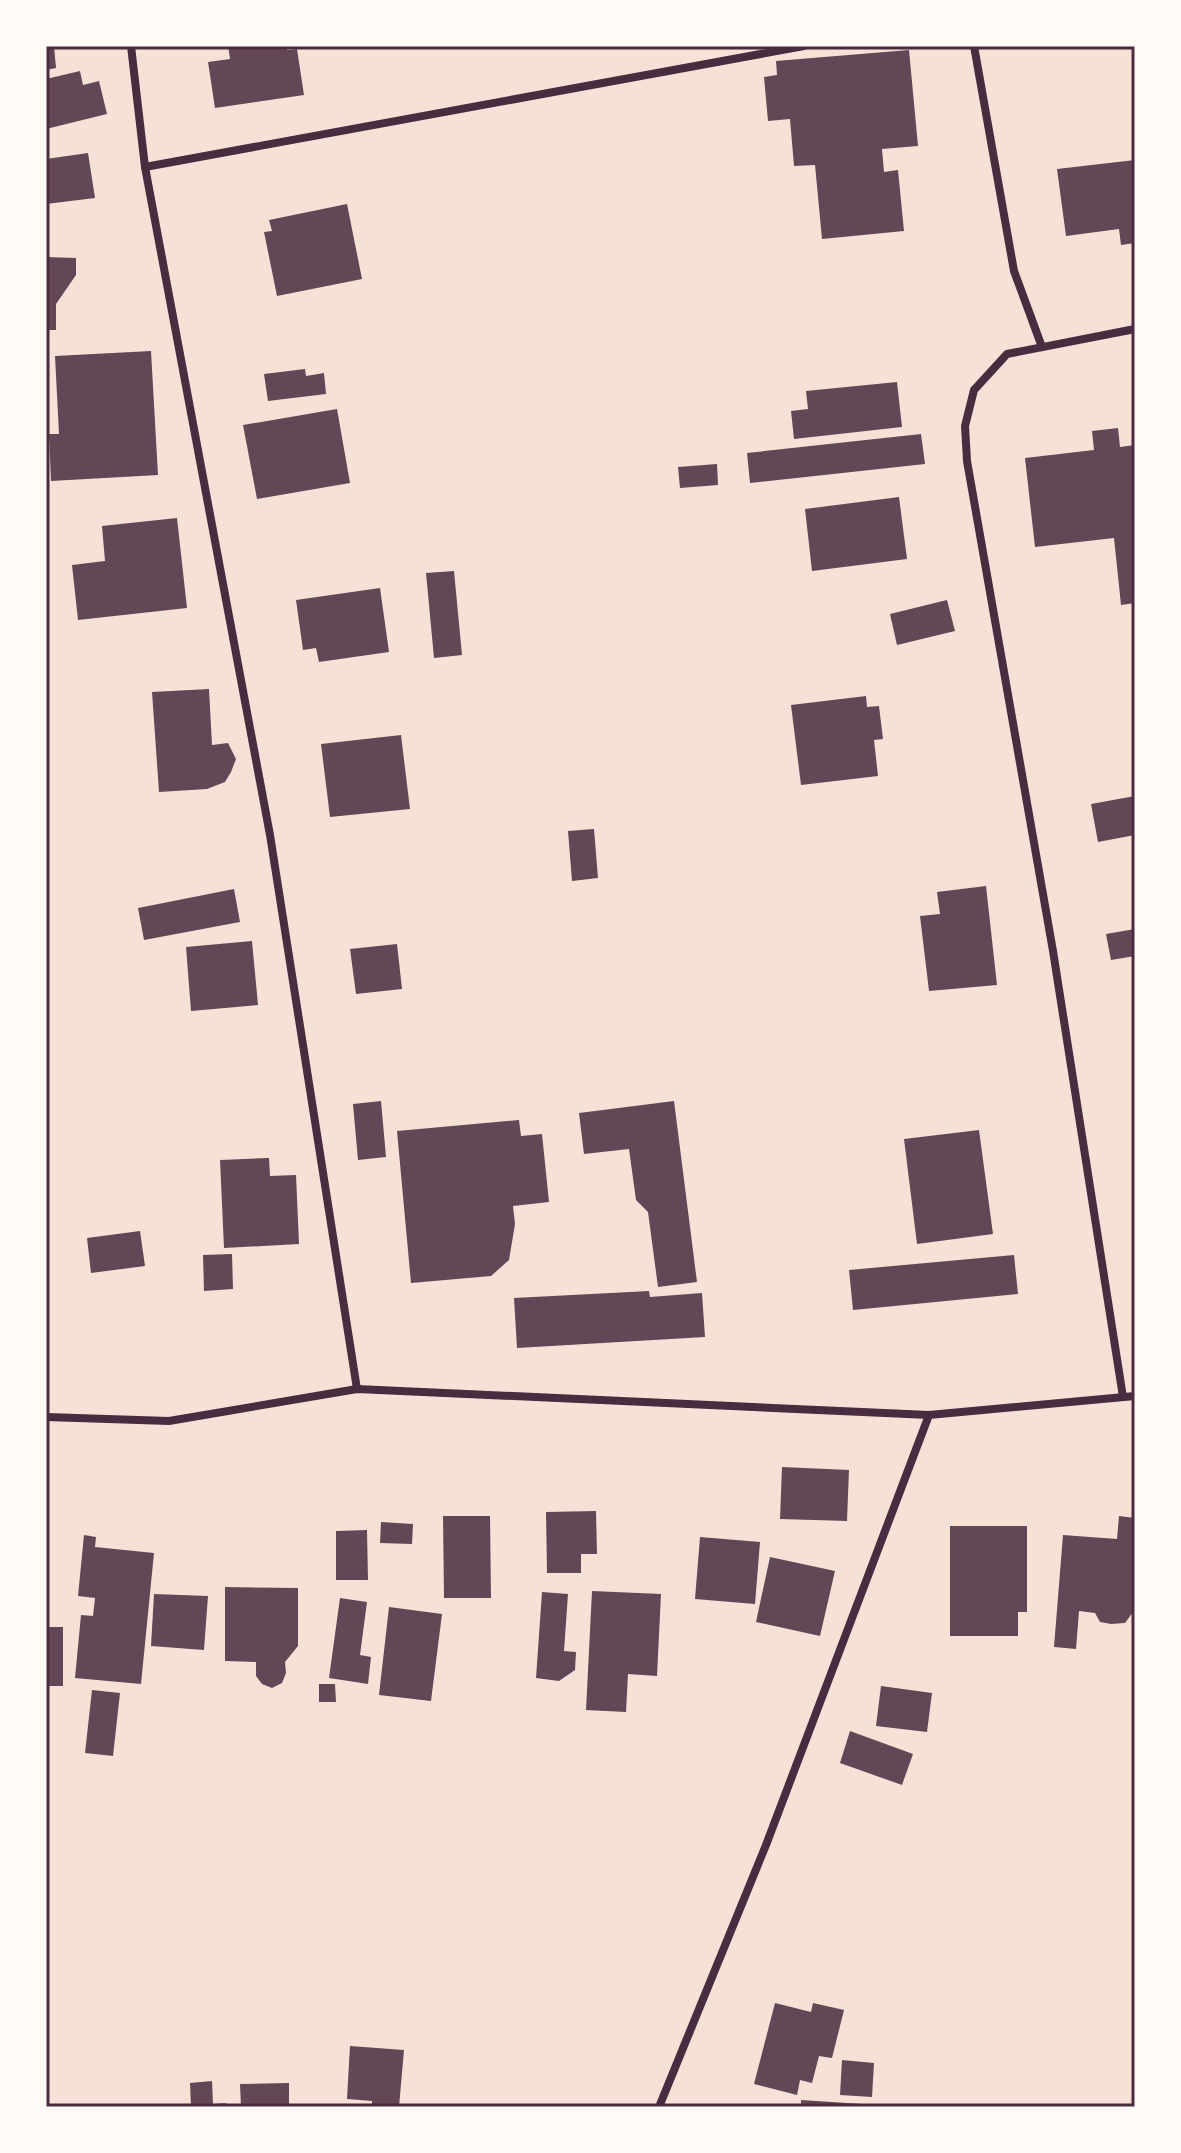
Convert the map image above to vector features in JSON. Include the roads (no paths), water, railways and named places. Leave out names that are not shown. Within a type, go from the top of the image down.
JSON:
[{"type":"street","points":[[131,46],[145,167],[270,835],[357,1389]]},
{"type":"street","points":[[145,167],[804,46]]},
{"type":"street","points":[[974,46],[1014,271],[1042,347]]},
{"type":"street","points":[[1123,1397],[1053,951],[967,461],[965,426],[974,390],[1007,354],[1135,329]]},
{"type":"street","points":[[46,1417],[169,1421],[357,1389],[929,1415],[1135,1396]]},
{"type":"street","points":[[659,2107],[766,1845],[929,1415]]}]
